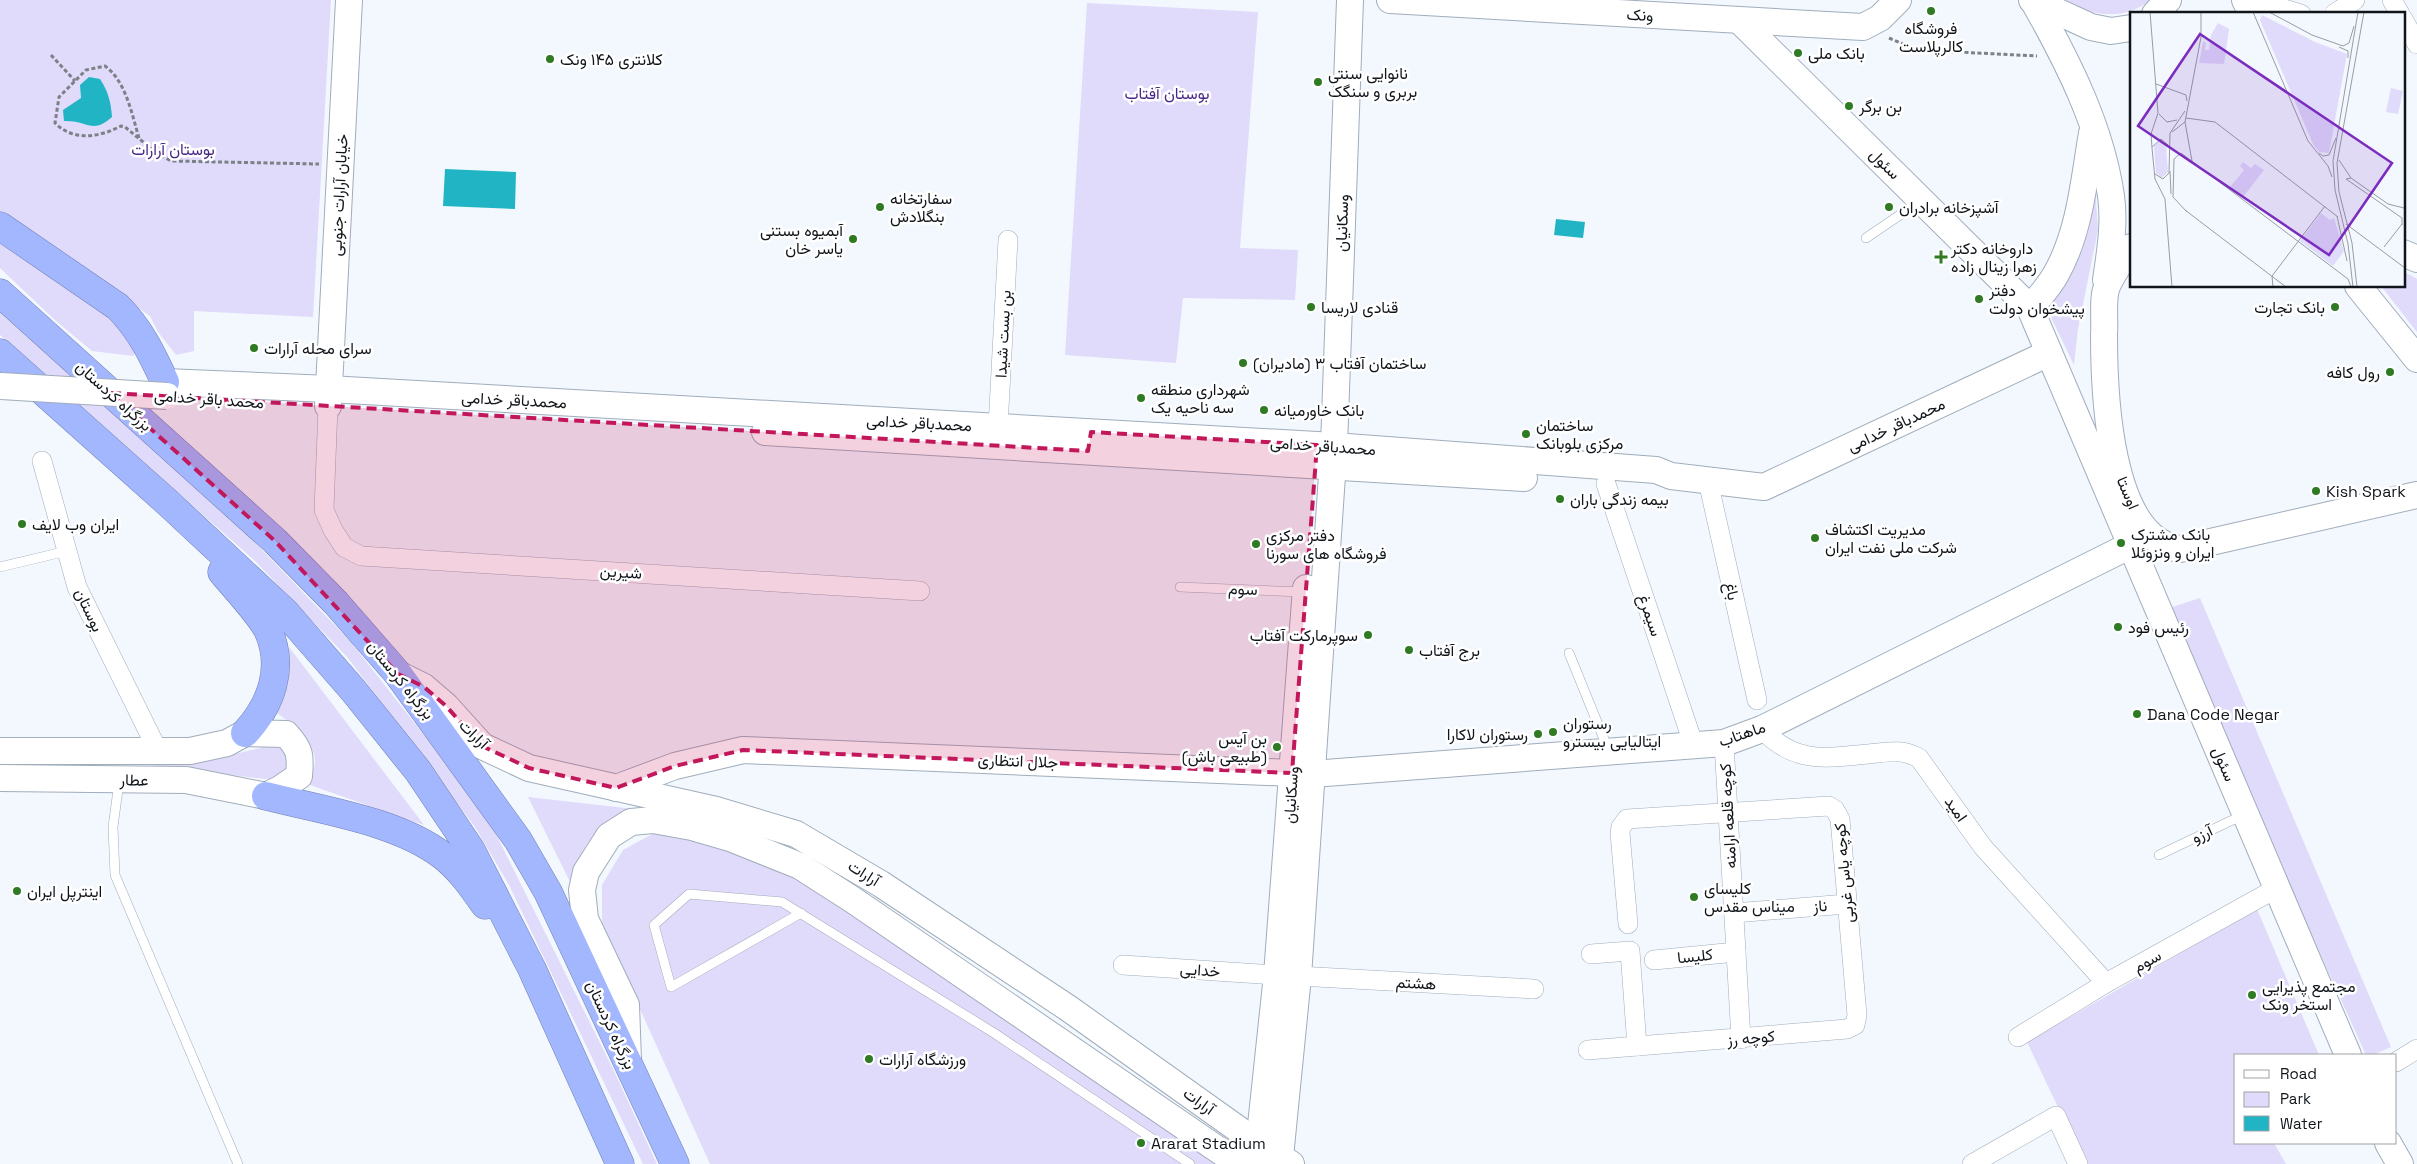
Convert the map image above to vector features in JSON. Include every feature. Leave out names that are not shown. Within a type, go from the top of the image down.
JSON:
[{"type":"highway","points":[[0,226],[118,307],[134,324],[150,349],[166,389]]},
{"type":"highway","name":"بزرگراه کردستان","points":[[0,294],[275,541],[336,602],[398,674],[518,840],[548,892],[675,1164]]},
{"type":"highway","points":[[0,353],[167,502],[285,612],[353,690],[418,771],[471,850],[532,969],[620,1164]]},
{"type":"highway","points":[[167,502],[267,629],[273,646],[276,675],[271,693],[257,720],[245,733]]},
{"type":"highway","points":[[266,796],[397,829],[428,846],[444,857],[462,875],[532,969]]},
{"type":"main road","name":"خیابان آرارات جنوبی","points":[[328,398],[349,0]]},
{"type":"main road","name":"وسکانیان","points":[[1302,773],[1306,592],[1325,455],[1350,0]]},
{"type":"main road","name":"ونک","points":[[1390,0],[1863,28]]},
{"type":"main road","points":[[1863,28],[1880,18],[1898,0]]},
{"type":"main road","points":[[2157,12],[2168,0]]},
{"type":"main road","points":[[2246,0],[2251,12]]},
{"type":"main road","points":[[2033,1],[2091,27],[2111,31],[2130,28]]},
{"type":"main road","name":"سئول","points":[[2033,1],[2074,76],[2102,154],[2111,196],[2112,232],[2105,291],[2095,318],[2088,368],[2100,472]]},
{"type":"main road","name":"سئول","points":[[1740,21],[2030,308],[2348,1054]]},
{"type":"main road","points":[[2030,308],[2056,275],[2068,248],[2077,218],[2093,127]]},
{"type":"main road","points":[[2105,291],[2130,250]]},
{"type":"main road","points":[[2404,253],[2417,259]]},
{"type":"main road","points":[[2360,288],[2417,359]]},
{"type":"main road","name":"اوستا","points":[[2105,291],[2105,390],[2115,461],[2129,500],[2143,527],[2154,539],[2171,548],[2180,549],[2417,495]]},
{"type":"main road","name":"محمدباقر خدامی","points":[[166,389],[1411,461],[1656,470],[1671,476],[1742,483],[2046,346]]},
{"type":"main road","name":"محمد باقر خدامی","points":[[0,371],[166,389]]},
{"type":"main road","name":"محمد باقر خدامی","points":[[0,386],[136,387]]},
{"type":"main road","name":"محمدباقر خدامی","points":[[328,398],[998,427],[1090,442]]},
{"type":"main road","points":[[1271,1159],[1287,976],[1325,455]]},
{"type":"main road","name":"محمدباقر خدامی","points":[[1411,461],[1606,484],[1653,484],[1671,476]]},
{"type":"main road","name":"ماهتاب","points":[[1302,773],[1724,743],[1762,729],[2131,545]]},
{"type":"main road","name":"آرارات","points":[[398,674],[424,687],[446,706],[482,746],[529,768],[716,810],[796,834],[866,874],[1060,1002],[1271,1159]]},
{"type":"main road","points":[[245,733],[286,734],[296,745],[301,758],[299,776],[266,796]]},
{"type":"main road","name":"عطار","points":[[0,750],[158,751],[206,749],[245,733]]},
{"type":"main road","name":"جلال انتظاری","points":[[616,788],[675,766],[743,750],[1302,773]]},
{"type":"main road","name":"عطار","points":[[0,778],[186,780],[266,796]]},
{"type":"main road","name":"آرارات","points":[[628,1060],[626,1005],[585,919],[582,890],[586,872],[609,836],[631,822],[653,820],[692,827],[730,838],[800,866],[854,900],[1239,1164]]},
{"type":"main road","points":[[2389,1144],[2400,1164]]},
{"type":"street","points":[[2254,0],[2294,12]]},
{"type":"street","points":[[2337,12],[2355,0]]},
{"type":"street","points":[[2392,0],[2399,12]]},
{"type":"street","name":"بن بست شیدا","points":[[998,427],[1008,240]]},
{"type":"street","name":"شیرین","points":[[328,398],[324,510],[333,530],[344,547],[361,556],[920,591]]},
{"type":"street","name":"بوستان","points":[[42,462],[77,587],[158,751]]},
{"type":"street","name":"باغ","points":[[1708,481],[1757,700]]},
{"type":"street","name":"سیمرغ","points":[[1606,484],[1694,746]]},
{"type":"street","name":"امید","points":[[1762,729],[1773,741],[1788,751],[1812,757],[1903,750],[1919,758],[1983,847],[2106,983]]},
{"type":"street","name":"کوچه قلعه ارامنه","points":[[1724,743],[1741,1039]]},
{"type":"street","name":"کوچه یاس غربی","points":[[1628,924],[1620,833],[1623,822],[1627,819],[1829,806],[1835,810],[1840,820],[1857,1016]]},
{"type":"street","name":"سوم","points":[[2018,1037],[2106,983],[2277,888]]},
{"type":"street","name":"ناز","points":[[1734,913],[1847,904]]},
{"type":"street","points":[[1591,954],[1630,951],[1637,1046]]},
{"type":"street","name":"کلیسا","points":[[1654,960],[1736,952]]},
{"type":"street","name":"خدایی","points":[[1123,965],[1287,976]]},
{"type":"street","name":"هشتم","points":[[1287,976],[1534,989]]},
{"type":"street","name":"کوچه رز","points":[[1588,1050],[1847,1030],[1855,1025],[1857,1016]]},
{"type":"street","points":[[2397,1061],[2417,1049]]},
{"type":"street","points":[[1972,1164],[2056,1116],[2078,1164]]},
{"type":"lane","points":[[1866,238],[1921,201]]},
{"type":"lane","points":[[0,567],[68,551]]},
{"type":"lane","name":"سوم","points":[[1180,586],[1306,592]]},
{"type":"lane","points":[[1569,653],[1610,752]]},
{"type":"lane","points":[[120,779],[114,827],[115,875],[238,1164]]},
{"type":"lane","name":"آرزو","points":[[2159,855],[2246,814]]},
{"type":"lane","points":[[801,913],[671,987],[654,925],[690,894],[782,902],[801,913],[994,1033],[1190,1164]]},
{"type":"path","points":[[1863,28],[1917,50],[2065,58]]},
{"type":"path","points":[[51,55],[75,81]]},
{"type":"path","points":[[139,138],[128,101],[110,70],[105,66],[86,70],[59,97],[55,123],[61,129],[72,134],[92,137],[121,126],[139,138],[154,152],[171,161],[340,165]]},
{"type":"highlighted area","points":[[111,393],[1088,451],[1091,432],[1317,445],[1292,773],[743,750],[675,766],[616,788],[529,768],[482,746],[446,706],[424,687],[398,674],[275,541]]},
{"type":"green space","name":"بوستان آرارات","points":[[0,0],[331,0],[313,317],[194,311],[194,351],[176,355],[158,332],[150,316],[0,213]]},
{"type":"green space","points":[[2066,0],[2151,0],[2130,11],[2120,14],[2109,14],[2087,10]]},
{"type":"green space","name":"بوستان آفتاب","points":[[1087,3],[1258,12],[1240,248],[1298,250],[1295,300],[1183,298],[1176,363],[1065,355]]},
{"type":"green space","points":[[2094,172],[2098,230],[2078,329],[2074,365],[2047,309],[2075,268],[2083,239]]},
{"type":"green space","points":[[0,235],[135,332],[140,344],[133,356],[92,351],[56,321],[0,268]]},
{"type":"green space","points":[[2404,272],[2417,279],[2417,332],[2383,288],[2404,288]]},
{"type":"green space","points":[[0,313],[240,527],[350,641],[486,814],[614,1071],[657,1164],[643,1164],[509,885],[475,827],[348,658],[254,560],[0,335]]},
{"type":"green space","points":[[2200,598],[2391,1047],[2375,1054],[2366,1054],[2260,821],[2169,608]]},
{"type":"green space","points":[[289,647],[424,825],[307,784],[315,764],[311,747],[302,734],[277,713],[288,681]]},
{"type":"green space","points":[[278,741],[294,758],[281,779],[264,779],[125,762],[127,759],[210,760],[260,748],[269,742]]},
{"type":"green space","points":[[528,797],[634,809],[608,825],[591,839],[580,858],[573,888]]},
{"type":"green space","name":"ورزشگاه آرارات","points":[[658,831],[698,834],[795,873],[1226,1164],[710,1164],[602,925],[602,885],[623,850]]},
{"type":"green space","points":[[2257,909],[2319,1054],[2234,1054],[2234,1144],[2275,1144],[2286,1164],[2085,1164],[2027,1042]]},
{"type":"water","points":[[89,77],[100,79],[103,83],[109,97],[112,117],[94,126],[64,121],[63,110],[81,98],[80,85]]},
{"type":"water","points":[[445,169],[516,172],[515,209],[443,206]]},
{"type":"water","points":[[1556,219],[1585,222],[1583,238],[1554,235]]},
{"type":"place","name":"فروشگاه کالرپلاست","points":[[1931,11]]},
{"type":"place","name":"بانک ملی","points":[[1798,53]]},
{"type":"place","name":"کلانتری ۱۴۵ ونک","points":[[550,59]]},
{"type":"place","name":"نانوایی سنتی بربری و سنگک","points":[[1318,82]]},
{"type":"place","name":"بن برگر","points":[[1849,106]]},
{"type":"place","name":"سفارتخانه بنگلادش","points":[[880,207]]},
{"type":"place","name":"آشپزخانه برادران","points":[[1889,207]]},
{"type":"place","name":"آبمیوه بستنی یاسر خان","points":[[853,239]]},
{"type":"place","name":"داروخانه دکتر زهرا زینال زاده","points":[[1941,257]]},
{"type":"place","name":"دفتر پیشخوان دولت","points":[[1979,299]]},
{"type":"place","name":"قنادی لاریسا","points":[[1311,307]]},
{"type":"place","name":"بانک تجارت","points":[[2335,307]]},
{"type":"place","name":"سرای محله آرارات","points":[[254,348]]},
{"type":"place","name":"ساختمان آفتاب ۳ (مادیران)","points":[[1243,363]]},
{"type":"place","name":"رول کافه","points":[[2390,372]]},
{"type":"place","name":"شهرداری منطقه سه ناحیه یک","points":[[1141,398]]},
{"type":"place","name":"بانک خاورمیانه","points":[[1264,410]]},
{"type":"place","name":"ساختمان مرکزی بلوبانک","points":[[1526,434]]},
{"type":"place","name":"Kish Spark","points":[[2316,491]]},
{"type":"place","name":"بیمه زندگی باران","points":[[1560,499]]},
{"type":"place","name":"ایران وب لایف","points":[[22,524]]},
{"type":"place","name":"مدیریت اکتشاف شرکت ملی نفت ایران","points":[[1815,538]]},
{"type":"place","name":"بانک مشترک ایران و ونزوئلا","points":[[2121,543]]},
{"type":"place","name":"دفتر مرکزی فروشگاه های سورنا","points":[[1256,544]]},
{"type":"place","name":"رئیس فود","points":[[2118,627]]},
{"type":"place","name":"سوپرمارکت آفتاب","points":[[1368,635]]},
{"type":"place","name":"برج آفتاب","points":[[1409,650]]},
{"type":"place","name":"Dana Code Negar","points":[[2137,714]]},
{"type":"place","name":"رستوران ایتالیایی بیسترو","points":[[1553,732]]},
{"type":"place","name":"رستوران لاکارا","points":[[1538,734]]},
{"type":"place","name":"بن آیس (طبیعی باش)","points":[[1277,747]]},
{"type":"place","name":"اینترپل ایران","points":[[17,891]]},
{"type":"place","name":"کلیسای میناس مقدس","points":[[1694,897]]},
{"type":"place","name":"مجتمع پذیرایی استخر ونک","points":[[2252,995]]},
{"type":"place","name":"ورزشگاه آرارات","points":[[869,1059]]},
{"type":"place","name":"Ararat Stadium","points":[[1141,1143]]}]
